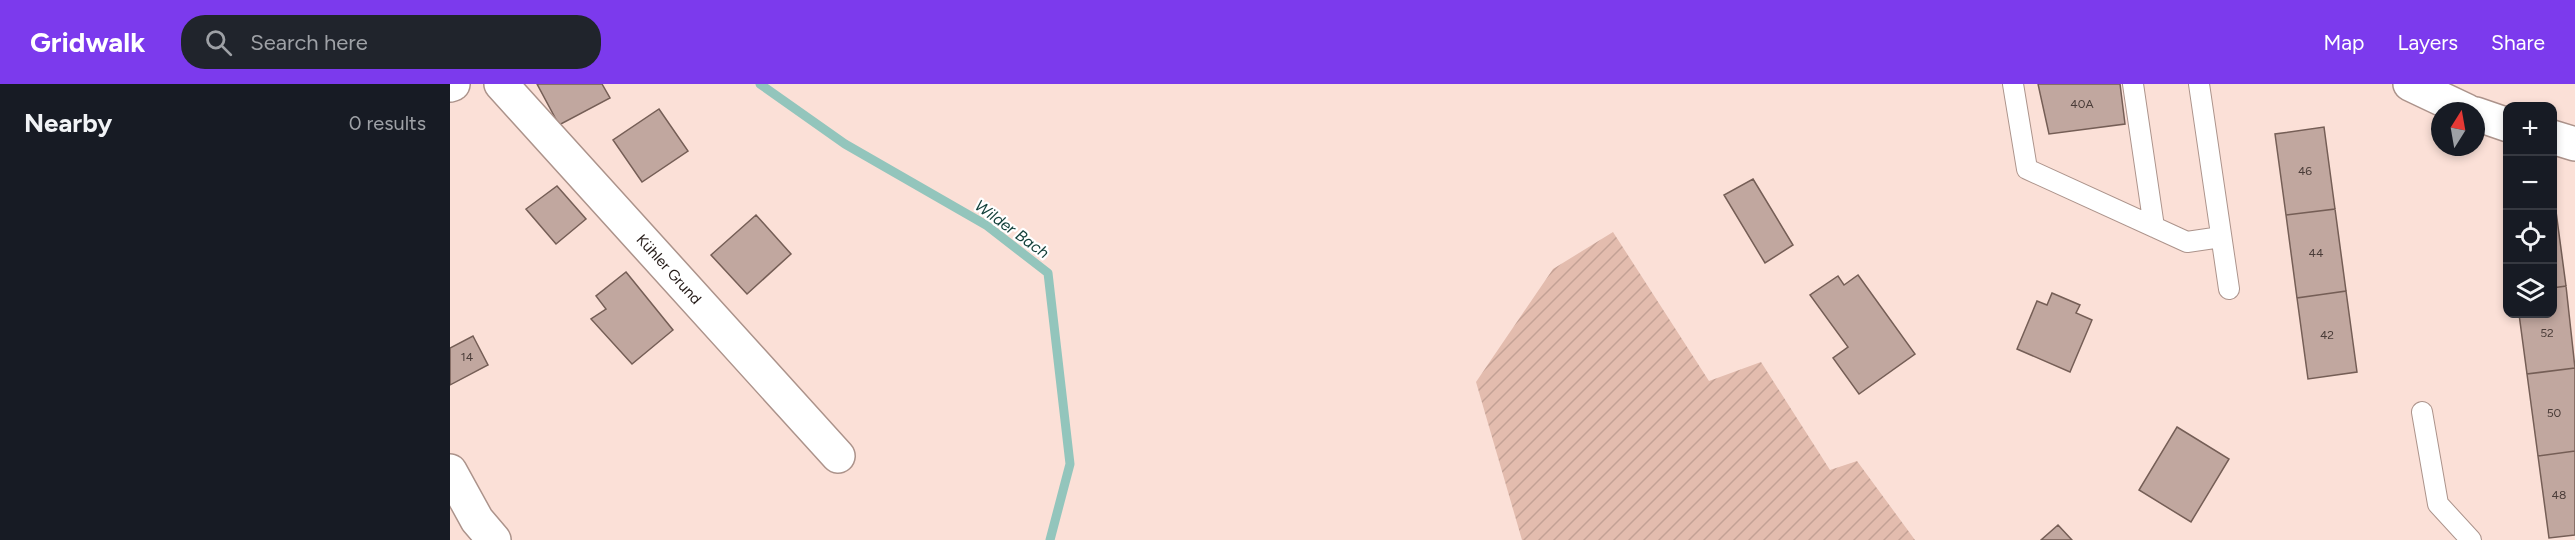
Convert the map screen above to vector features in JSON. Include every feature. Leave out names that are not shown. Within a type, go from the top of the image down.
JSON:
[{"type":"street","name":"Kühler Grund","points":[[501,84],[838,456]]},
{"type":"street","points":[[2410,84],[2448,102]]},
{"type":"street","points":[[2485,117],[2503,123]]},
{"type":"street","points":[[2557,138],[2575,144]]},
{"type":"street","points":[[450,471],[477,520],[494,540]]},
{"type":"lane","points":[[2013,84],[2027,169],[2187,242],[2221,237]]},
{"type":"lane","points":[[2133,84],[2154,227]]},
{"type":"lane","points":[[2199,84],[2229,289]]},
{"type":"lane","points":[[2422,412],[2438,504],[2470,540]]},
{"type":"shaded area","points":[[1613,232],[1709,381],[1761,362],[1830,470],[1857,461],[1915,540],[1522,540],[1476,382],[1553,269]]},
{"type":"building","points":[[537,84],[602,84],[610,98],[559,125]]},
{"type":"building","points":[[2038,84],[2120,84],[2125,124],[2049,134]]},
{"type":"building","points":[[659,109],[688,151],[642,182],[613,140]]},
{"type":"building","points":[[2324,127],[2335,209],[2286,215],[2275,134]]},
{"type":"building","points":[[1753,179],[1793,245],[1765,263],[1724,195]]},
{"type":"building","points":[[557,186],[586,219],[556,244],[526,209]]},
{"type":"building","points":[[2335,209],[2346,291],[2297,298],[2286,215]]},
{"type":"building","points":[[756,215],[791,254],[747,294],[711,255]]},
{"type":"building","points":[[2557,219],[2566,286],[2557,287]]},
{"type":"building","points":[[626,272],[673,330],[632,364],[591,319],[606,309],[596,296]]},
{"type":"building","points":[[1858,275],[1915,354],[1859,394],[1833,358],[1848,347],[1810,295],[1838,276],[1844,285]]},
{"type":"building","points":[[2566,286],[2575,368],[2527,374],[2520,318],[2557,318],[2557,287]]},
{"type":"building","points":[[2346,291],[2357,372],[2308,379],[2297,298]]},
{"type":"building","points":[[2052,293],[2080,305],[2076,313],[2092,320],[2070,372],[2017,349],[2037,301],[2047,305]]},
{"type":"building","points":[[473,336],[488,365],[450,385],[450,348]]},
{"type":"building","points":[[2575,368],[2575,451],[2538,456],[2527,374]]},
{"type":"building","points":[[2177,427],[2229,459],[2191,522],[2139,490]]},
{"type":"building","points":[[2575,451],[2575,535],[2549,538],[2538,456]]},
{"type":"building","points":[[2058,525],[2072,540],[2041,540]]},
{"type":"waterway","name":"Wilder Bach","points":[[760,84],[845,144],[986,225],[1048,273],[1070,464],[1050,540]]}]
